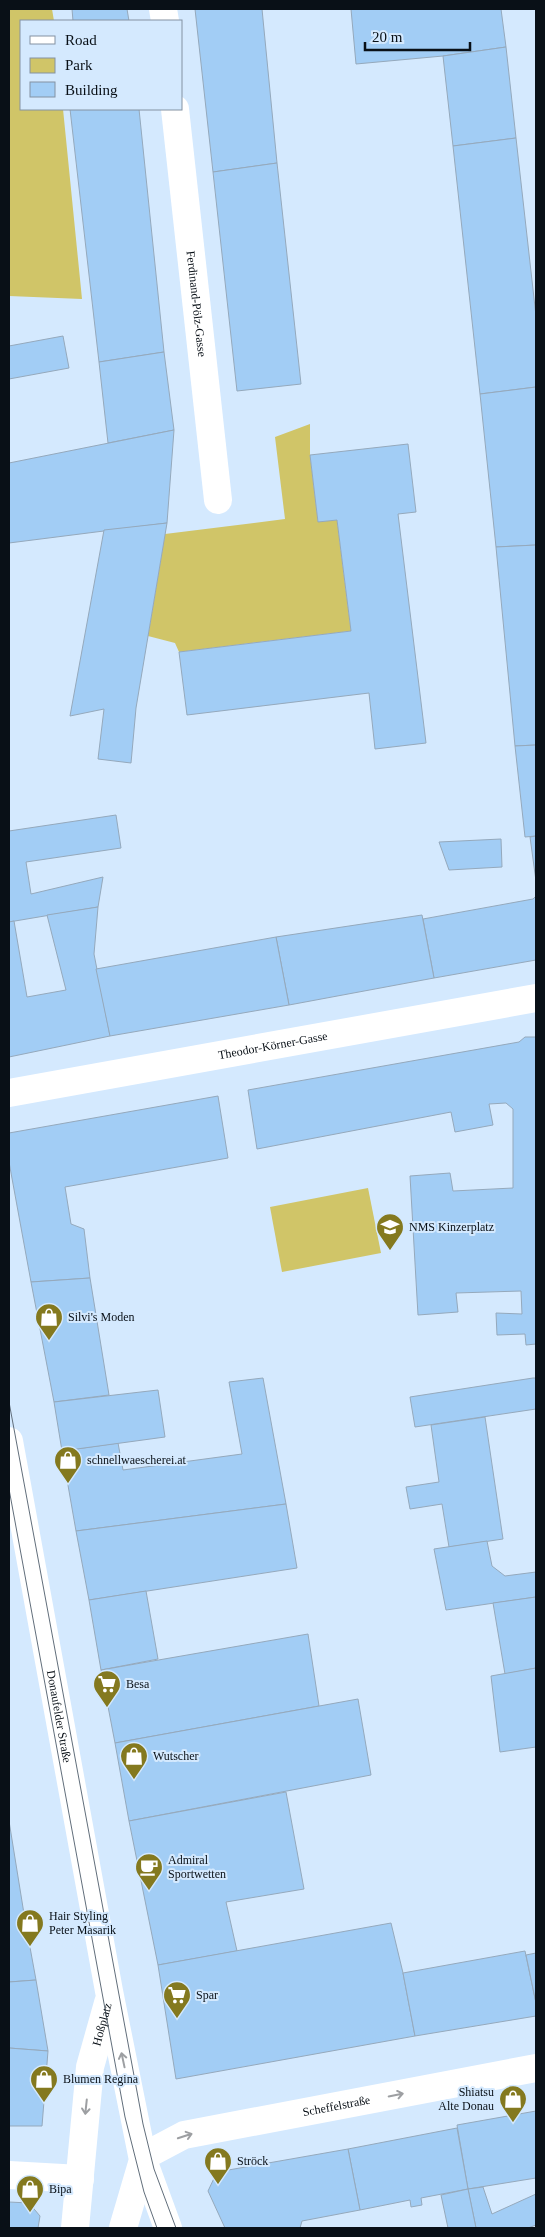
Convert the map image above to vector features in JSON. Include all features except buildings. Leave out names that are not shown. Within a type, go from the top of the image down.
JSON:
[{"type":"street","name":"Ferdinand-Pölz-Gasse","points":[[175,110],[218,500]]},
{"type":"street","name":"Theodor-Körner-Gasse","points":[[9,1093],[536,998]]},
{"type":"street","name":"Donaufelder Straße","points":[[9,1440],[109,1991]]},
{"type":"street","name":"Hoßplatz","points":[[109,1991],[143,2160],[168,2228]]},
{"type":"street","name":"Hoßplatz","points":[[75,2228],[90,2067],[106,2015],[109,1991]]},
{"type":"street","name":"Scheffelstraße","points":[[143,2160],[150,2153],[184,2135],[536,2068]]},
{"type":"street","name":"Hoßplatz","points":[[123,2228],[143,2160]]},
{"type":"street","points":[[9,2175],[80,2179]]},
{"type":"green space","points":[[9,9],[52,9],[54,20],[20,20],[20,110],[63,110],[82,299],[9,296]]},
{"type":"green space","points":[[310,424],[310,455],[318,521],[337,520],[351,631],[179,652],[175,643],[148,636],[165,534],[285,519],[275,437]]},
{"type":"green space","points":[[368,1188],[381,1253],[282,1272],[270,1207]]},
{"type":"tram line","points":[[9,1402],[143,2124],[154,2169],[176,2228]]},
{"type":"tram line","points":[[9,1489],[125,2117],[144,2192],[157,2228]]},
{"type":"place","name":"NMS Kinzerplatz","points":[[390,1251]]},
{"type":"place","name":"Silvi's Moden","points":[[49,1341]]},
{"type":"place","name":"schnellwaescherei.at","points":[[68,1484]]},
{"type":"place","name":"Besa","points":[[107,1708]]},
{"type":"place","name":"Wutscher","points":[[134,1780]]},
{"type":"place","name":"Admiral Sportwetten","points":[[149,1891]]},
{"type":"place","name":"Hair Styling Peter Masarik","points":[[30,1947]]},
{"type":"place","name":"Spar","points":[[177,2019]]},
{"type":"place","name":"Blumen Regina","points":[[44,2103]]},
{"type":"place","name":"Shiatsu Alte Donau","points":[[513,2123]]},
{"type":"place","name":"Ströck","points":[[218,2185]]},
{"type":"place","name":"Bipa","points":[[30,2213]]}]
